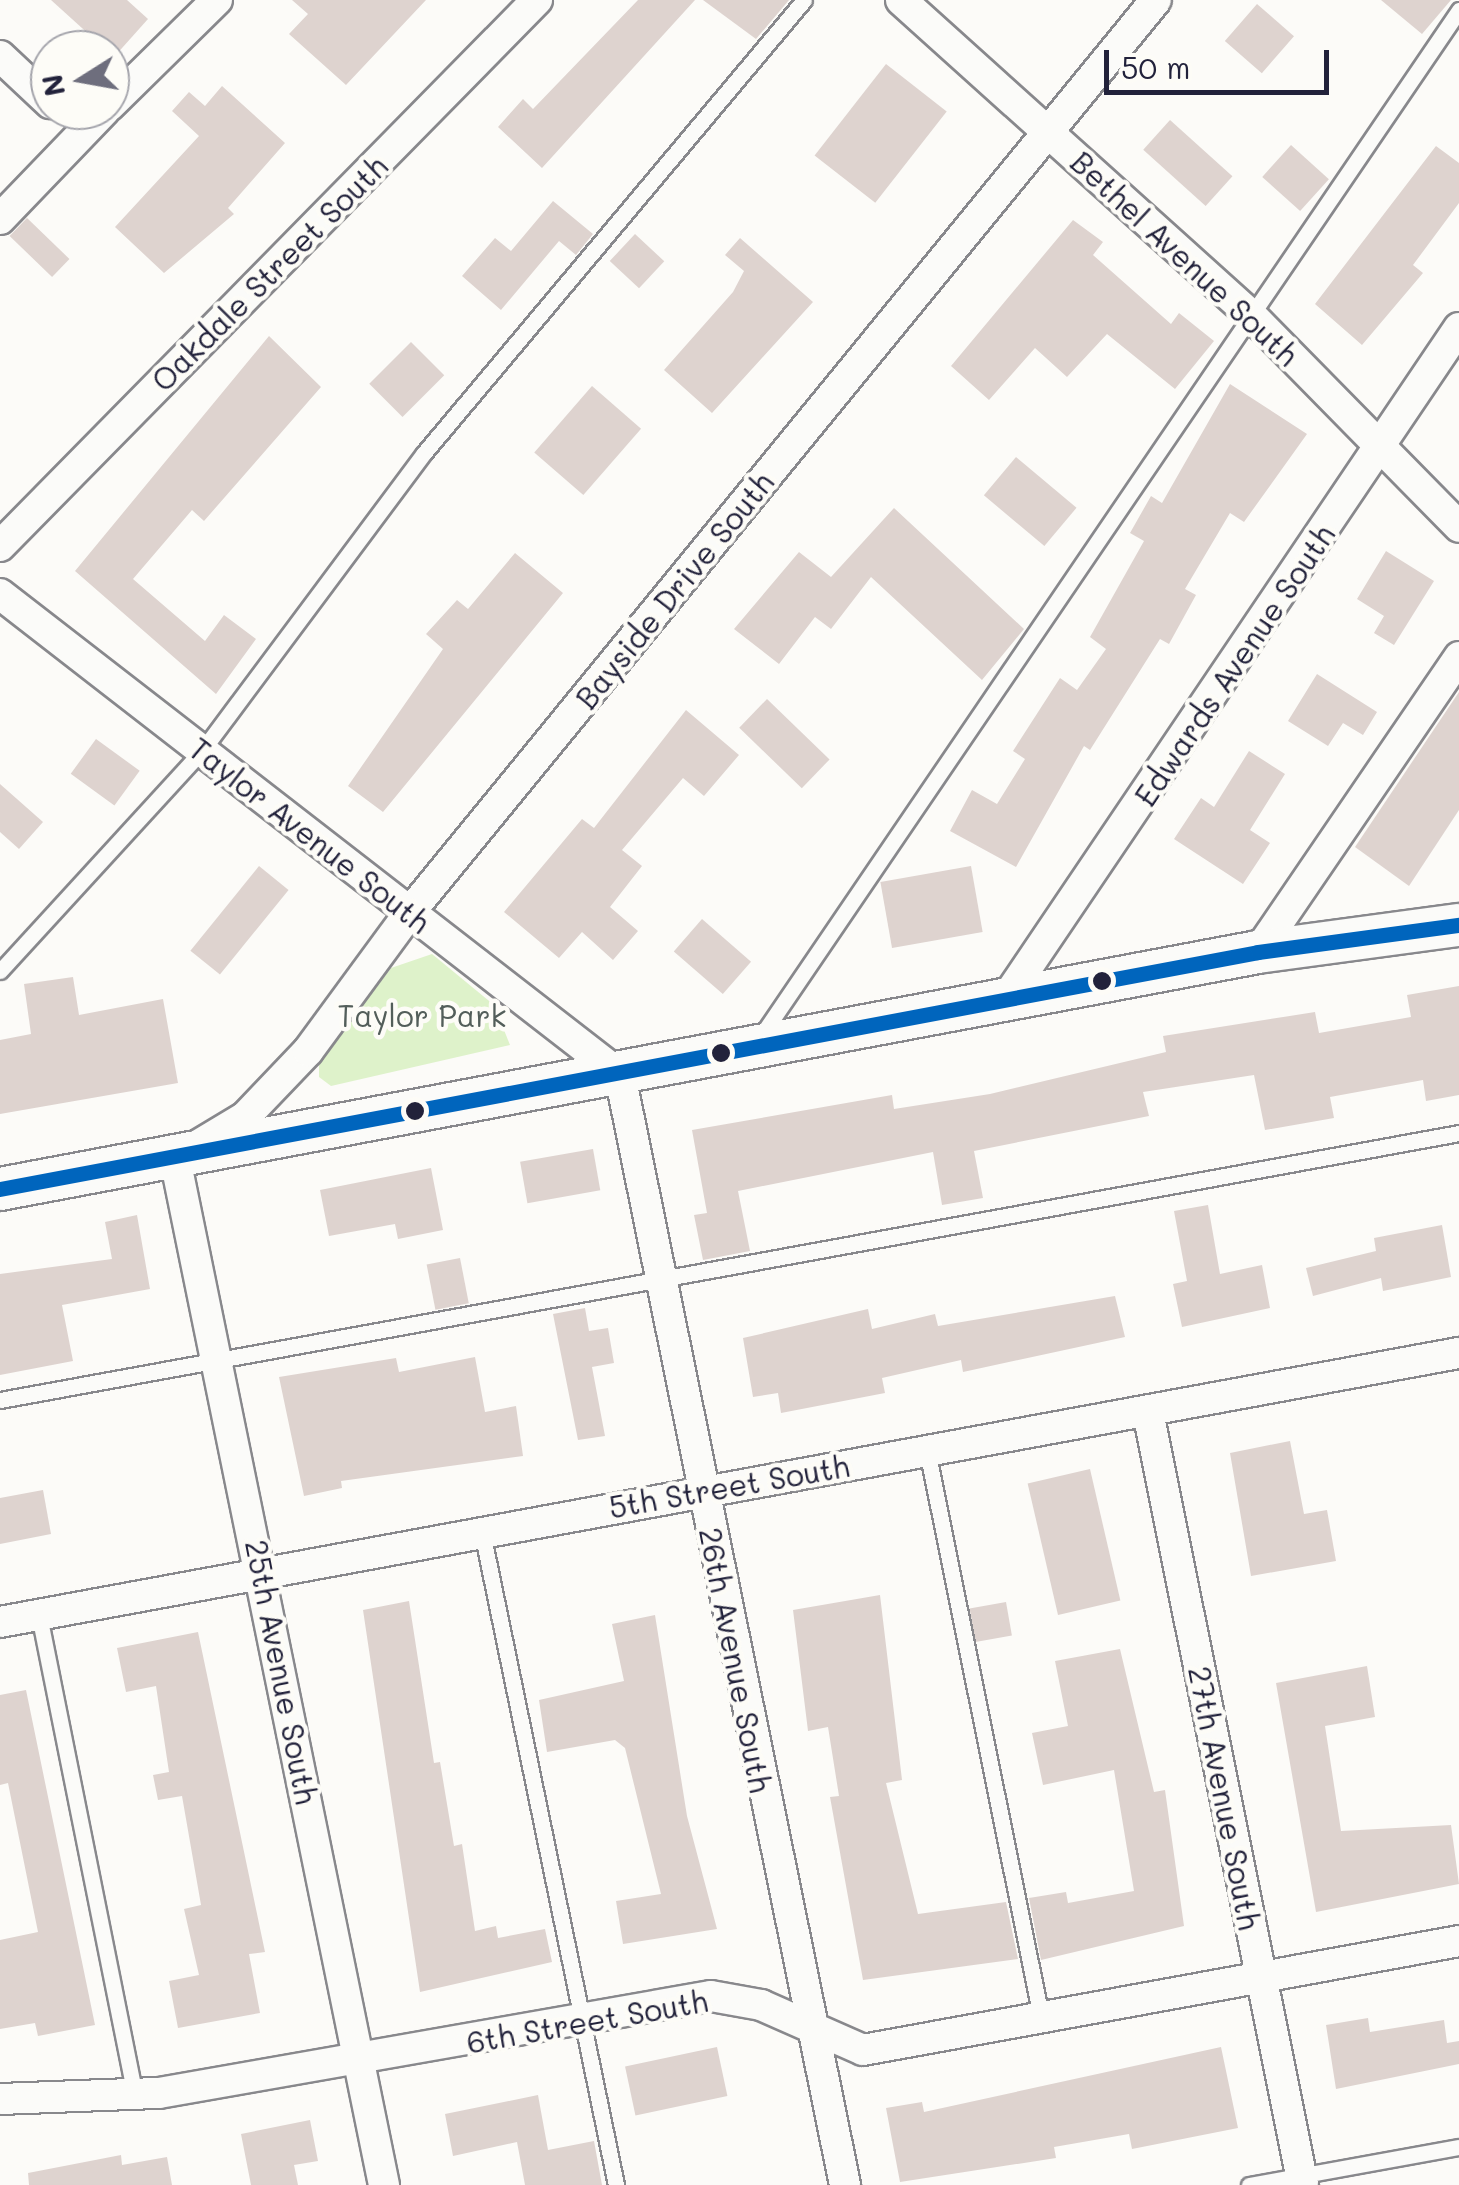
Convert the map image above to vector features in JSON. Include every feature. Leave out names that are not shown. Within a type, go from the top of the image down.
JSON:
[{"type":"street","points":[[130,86],[217,0]]},
{"type":"street","name":"Oakdale Street South","points":[[0,546],[537,0]]},
{"type":"street","name":"Bethel Avenue South","points":[[901,0],[1251,316],[1459,527]]},
{"type":"street","name":"Bayside Drive South","points":[[175,1159],[270,1091],[410,912],[1156,0]]},
{"type":"street","points":[[0,56],[30,85]]},
{"type":"street","points":[[79,130],[82,133]]},
{"type":"street","points":[[0,219],[85,130]]},
{"type":"street","name":"Edwards Avenue South","points":[[1005,1000],[1383,446],[1459,328]]},
{"type":"street","name":"Taylor Avenue South","points":[[0,594],[620,1076]]},
{"type":"street","points":[[1258,952],[1459,657]]},
{"type":"street","points":[[0,1189],[620,1076],[1258,952],[1459,925]]},
{"type":"street","name":"26th Avenue South","points":[[620,1076],[845,2185]]},
{"type":"street","name":"25th Avenue South","points":[[175,1159],[264,1573],[384,2185]]},
{"type":"street","name":"5th Street South","points":[[0,1622],[701,1490],[1459,1354]]},
{"type":"street","name":"27th Avenue South","points":[[1148,1412],[1302,2180]]},
{"type":"street","name":"6th Street South","points":[[0,2099],[135,2095],[358,2062],[711,1996],[810,2025],[864,2050],[1459,1940]]},
{"type":"lane","points":[[0,971],[201,752],[424,453],[804,0]]},
{"type":"lane","points":[[752,1050],[1459,10]]},
{"type":"lane","points":[[0,1400],[218,1357],[660,1282],[1459,1133]]},
{"type":"lane","points":[[927,1450],[1041,2017]]},
{"type":"lane","points":[[482,1532],[616,2185]]},
{"type":"lane","points":[[39,1614],[135,2095]]},
{"type":"lane","points":[[1249,2185],[1302,2180],[1459,2147]]},
{"type":"green space","name":"Taylor Park","points":[[432,954],[494,1005],[510,1045],[331,1086],[319,1077],[319,1061],[391,968]]},
{"type":"building","points":[[51,0],[127,0],[148,19],[130,39],[130,30],[84,30]]},
{"type":"building","points":[[292,0],[426,0],[346,85],[289,34],[308,14]]},
{"type":"building","points":[[638,0],[695,0],[542,168],[498,127],[523,99],[533,109]]},
{"type":"building","points":[[703,0],[789,0],[756,39]]},
{"type":"building","points":[[1381,0],[1451,0],[1422,34]]},
{"type":"building","points":[[1257,4],[1294,36],[1262,73],[1225,41]]},
{"type":"building","points":[[886,64],[947,111],[875,203],[815,155]]},
{"type":"building","points":[[222,86],[285,143],[228,208],[234,214],[164,273],[115,227],[199,136],[172,111],[189,92],[205,106]]},
{"type":"building","points":[[1170,120],[1232,176],[1206,206],[1143,150]]},
{"type":"building","points":[[1291,145],[1329,179],[1300,211],[1262,177]]},
{"type":"building","points":[[1436,146],[1459,163],[1459,203],[1413,265],[1423,273],[1362,345],[1315,304]]},
{"type":"building","points":[[553,201],[593,234],[576,255],[559,241],[501,310],[462,276],[495,238],[511,251]]},
{"type":"building","points":[[27,218],[69,259],[52,277],[10,236]]},
{"type":"building","points":[[1073,220],[1103,242],[1093,255],[1171,324],[1179,313],[1214,341],[1175,389],[1107,334],[1067,377],[1035,348],[989,400],[951,366]]},
{"type":"building","points":[[635,234],[664,261],[639,288],[610,261]]},
{"type":"building","points":[[740,238],[813,302],[712,413],[664,370],[733,292],[744,271],[725,255]]},
{"type":"building","points":[[269,336],[321,387],[204,521],[192,510],[133,579],[205,641],[224,615],[256,639],[216,694],[75,571]]},
{"type":"building","points":[[411,342],[444,375],[403,417],[369,384]]},
{"type":"building","points":[[1230,384],[1307,434],[1244,522],[1230,513],[1185,589],[1196,595],[1169,644],[1160,639],[1090,750],[1084,746],[1016,867],[950,831],[972,790],[997,804],[1025,759],[1013,751],[1060,678],[1077,690],[1106,649],[1090,637],[1144,541],[1130,533],[1151,496],[1162,503]]},
{"type":"building","points":[[592,386],[641,429],[583,495],[534,452]]},
{"type":"building","points":[[1016,457],[1077,508],[1044,546],[984,495]]},
{"type":"building","points":[[894,508],[1024,629],[982,680],[871,577],[831,629],[815,617],[779,664],[734,629],[799,552],[831,577]]},
{"type":"building","points":[[1386,551],[1434,581],[1394,645],[1374,633],[1384,616],[1357,599]]},
{"type":"building","points":[[515,553],[563,593],[383,812],[348,786],[443,649],[426,634],[457,600],[468,609]]},
{"type":"building","points":[[1317,674],[1377,712],[1363,735],[1343,723],[1328,746],[1288,721]]},
{"type":"building","points":[[1459,692],[1459,810],[1409,886],[1355,847]]},
{"type":"building","points":[[767,699],[830,759],[802,788],[739,728]]},
{"type":"building","points":[[686,710],[739,755],[704,796],[683,778],[622,850],[642,866],[610,907],[638,931],[613,960],[582,932],[559,958],[504,912],[582,819],[594,828]]},
{"type":"building","points":[[96,739],[140,771],[114,806],[71,774]]},
{"type":"building","points":[[1249,751],[1285,774],[1250,830],[1270,843],[1243,884],[1174,839],[1201,798],[1214,807]]},
{"type":"building","points":[[0,784],[43,822],[19,849],[0,832]]},
{"type":"building","points":[[259,866],[289,890],[220,975],[190,951]]},
{"type":"building","points":[[971,866],[983,932],[892,948],[880,882]]},
{"type":"building","points":[[702,919],[751,962],[723,994],[674,951]]},
{"type":"building","points":[[73,977],[79,1015],[163,999],[178,1083],[0,1114],[0,1040],[31,1034],[24,984]]},
{"type":"building","points":[[1459,986],[1459,1095],[1426,1101],[1423,1080],[1330,1097],[1334,1118],[1265,1130],[1254,1075],[1143,1092],[1149,1116],[974,1151],[983,1198],[942,1205],[933,1152],[738,1191],[750,1251],[703,1260],[694,1215],[707,1213],[692,1130],[892,1095],[894,1109],[990,1094],[1166,1052],[1163,1036],[1315,1012],[1319,1033],[1411,1017],[1407,995]]},
{"type":"building","points":[[593,1149],[600,1190],[527,1203],[520,1162]]},
{"type":"building","points":[[431,1168],[443,1230],[398,1239],[395,1224],[329,1236],[320,1190]]},
{"type":"building","points":[[1208,1205],[1220,1274],[1262,1265],[1270,1308],[1182,1327],[1173,1284],[1187,1281],[1174,1211]]},
{"type":"building","points":[[137,1215],[150,1289],[62,1305],[73,1361],[0,1375],[0,1274],[112,1259],[105,1222]]},
{"type":"building","points":[[1442,1225],[1451,1277],[1383,1291],[1381,1278],[1313,1296],[1306,1268],[1376,1251],[1374,1238]]},
{"type":"building","points":[[460,1258],[469,1303],[435,1310],[427,1264]]},
{"type":"building","points":[[1115,1296],[1125,1337],[963,1372],[961,1360],[882,1378],[885,1393],[781,1413],[778,1393],[753,1397],[743,1338],[868,1309],[872,1329],[935,1314],[938,1326]]},
{"type":"building","points":[[585,1308],[589,1331],[608,1328],[614,1363],[592,1367],[605,1436],[578,1440],[553,1314]]},
{"type":"building","points":[[475,1357],[485,1412],[516,1406],[523,1456],[341,1481],[342,1488],[304,1496],[279,1377],[396,1358],[399,1372]]},
{"type":"building","points":[[1290,1441],[1304,1514],[1327,1510],[1336,1561],[1251,1576],[1230,1453]]},
{"type":"building","points":[[1090,1469],[1120,1601],[1058,1615],[1028,1483]]},
{"type":"building","points":[[43,1490],[51,1534],[0,1544],[0,1498]]},
{"type":"building","points":[[880,1595],[902,1780],[886,1783],[918,1914],[1006,1902],[1018,1959],[863,1980],[830,1797],[839,1796],[828,1727],[808,1731],[793,1610]]},
{"type":"building","points":[[409,1601],[434,1763],[440,1762],[454,1846],[462,1844],[475,1931],[496,1926],[498,1938],[545,1929],[552,1962],[420,1992],[363,1610]]},
{"type":"building","points":[[1006,1602],[1012,1635],[975,1642],[970,1608]]},
{"type":"building","points":[[655,1615],[687,1816],[717,1929],[623,1944],[616,1901],[661,1894],[625,1748],[615,1740],[547,1752],[539,1700],[624,1681],[612,1624]]},
{"type":"building","points":[[198,1632],[265,1952],[249,1954],[260,2013],[178,2028],[169,1981],[199,1975],[184,1909],[201,1905],[182,1796],[158,1800],[153,1775],[169,1772],[156,1686],[126,1692],[117,1648]]},
{"type":"building","points":[[1120,1649],[1154,1792],[1165,1790],[1184,1926],[1041,1960],[1029,1898],[1066,1892],[1068,1903],[1134,1891],[1114,1770],[1043,1785],[1032,1733],[1068,1726],[1055,1661]]},
{"type":"building","points":[[1367,1666],[1375,1717],[1325,1726],[1341,1831],[1451,1825],[1459,1884],[1316,1912],[1276,1683]]},
{"type":"building","points":[[26,1690],[95,2025],[38,2036],[35,2023],[0,2029],[0,1940],[38,1932],[8,1783],[0,1785],[0,1695]]},
{"type":"building","points":[[1368,2018],[1370,2032],[1444,2020],[1447,2043],[1459,2041],[1459,2064],[1336,2089],[1326,2025]]},
{"type":"building","points":[[717,2047],[727,2096],[635,2115],[625,2067]]},
{"type":"building","points":[[1221,2047],[1238,2128],[1132,2149],[1129,2134],[1054,2147],[1056,2158],[900,2182],[886,2108],[922,2102],[924,2112]]},
{"type":"building","points":[[538,2095],[548,2150],[594,2141],[602,2185],[525,2185],[517,2142],[453,2156],[445,2114]]},
{"type":"building","points":[[310,2120],[318,2161],[294,2165],[298,2185],[251,2185],[241,2134]]},
{"type":"building","points":[[121,2155],[122,2165],[167,2157],[172,2185],[29,2185],[28,2173]]},
{"type":"transit line","points":[[0,1189],[1258,952],[1459,925]]}]
